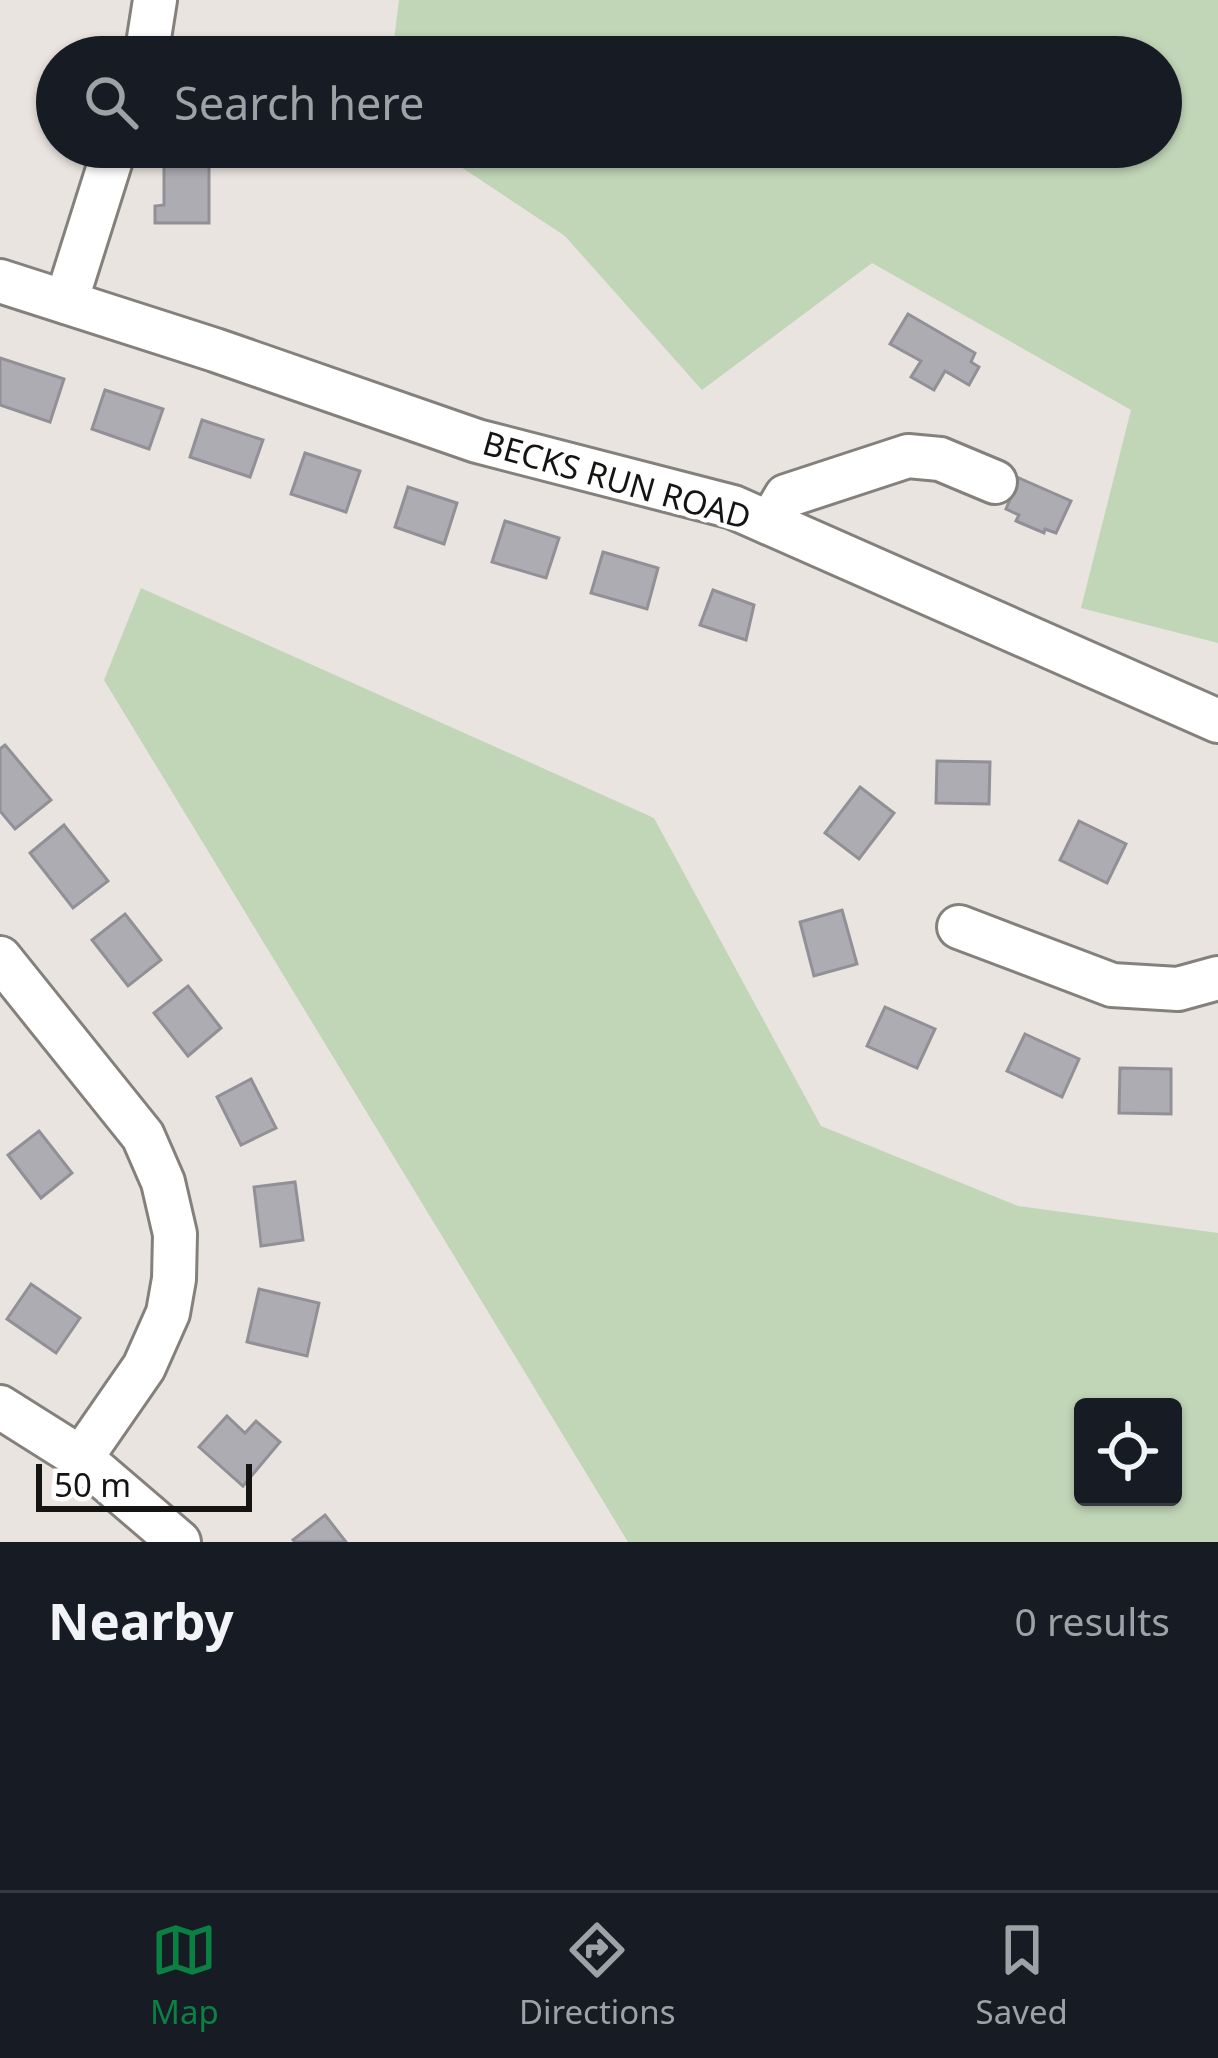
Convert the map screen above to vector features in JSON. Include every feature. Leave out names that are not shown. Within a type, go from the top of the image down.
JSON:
[{"type":"street","points":[[149,36],[155,0]]},
{"type":"street","points":[[66,302],[108,168]]},
{"type":"street","name":"BECKS RUN ROAD","points":[[0,281],[477,441],[733,507],[1218,721]]},
{"type":"street","points":[[770,523],[786,496],[908,456],[940,459],[995,482]]},
{"type":"street","points":[[959,927],[1112,985],[1178,988],[1218,978]]},
{"type":"street","points":[[0,958],[143,1136],[164,1182],[175,1234],[168,1313],[144,1367],[81,1458]]},
{"type":"street","points":[[0,1407],[81,1458],[179,1542]]},
{"type":"green space","points":[[399,0],[1218,0],[1218,643],[1081,608],[1131,410],[872,263],[702,390],[565,236],[463,168],[1182,168],[1182,36],[395,36]]},
{"type":"green space","points":[[141,588],[654,818],[821,1126],[1018,1206],[1218,1233],[1218,1542],[628,1542],[104,680]]},
{"type":"building","points":[[164,168],[209,168],[209,223],[155,223],[155,206],[164,205]]},
{"type":"building","points":[[908,314],[975,353],[971,362],[979,367],[969,385],[945,371],[934,390],[911,377],[921,361],[890,344]]},
{"type":"building","points":[[0,358],[64,379],[50,422],[0,405]]},
{"type":"building","points":[[105,390],[163,409],[149,449],[92,429]]},
{"type":"building","points":[[202,420],[263,440],[250,477],[190,457]]},
{"type":"building","points":[[305,453],[360,471],[346,512],[291,494]]},
{"type":"building","points":[[1019,478],[1071,501],[1056,533],[1016,521],[1019,515],[1006,509]]},
{"type":"building","points":[[408,487],[457,503],[444,544],[395,527]]},
{"type":"building","points":[[505,521],[559,538],[546,578],[492,562]]},
{"type":"building","points":[[603,552],[658,568],[647,609],[591,593]]},
{"type":"building","points":[[713,590],[754,605],[746,640],[700,625]]},
{"type":"building","points":[[5,745],[51,800],[15,829],[0,811],[0,749]]},
{"type":"building","points":[[937,761],[990,762],[989,804],[936,803]]},
{"type":"building","points":[[860,787],[894,813],[859,859],[825,833]]},
{"type":"building","points":[[1079,821],[1126,844],[1107,883],[1060,860]]},
{"type":"building","points":[[64,825],[108,881],[73,908],[30,853]]},
{"type":"building","points":[[842,910],[857,964],[814,976],[800,922]]},
{"type":"building","points":[[125,914],[161,960],[128,986],[92,940]]},
{"type":"building","points":[[188,986],[221,1028],[188,1056],[154,1013]]},
{"type":"building","points":[[885,1007],[935,1029],[917,1068],[867,1046]]},
{"type":"building","points":[[1025,1034],[1079,1059],[1062,1097],[1007,1071]]},
{"type":"building","points":[[1120,1068],[1171,1069],[1171,1114],[1119,1113]]},
{"type":"building","points":[[251,1079],[276,1128],[241,1145],[217,1097]]},
{"type":"building","points":[[39,1131],[72,1173],[41,1198],[8,1155]]},
{"type":"building","points":[[295,1182],[303,1240],[261,1246],[254,1187]]},
{"type":"building","points":[[31,1284],[80,1318],[56,1353],[7,1319]]},
{"type":"building","points":[[259,1289],[319,1303],[307,1356],[247,1342]]},
{"type":"building","points":[[227,1416],[245,1433],[256,1421],[280,1442],[243,1486],[199,1447]]},
{"type":"building","points":[[325,1515],[346,1542],[293,1540]]}]
